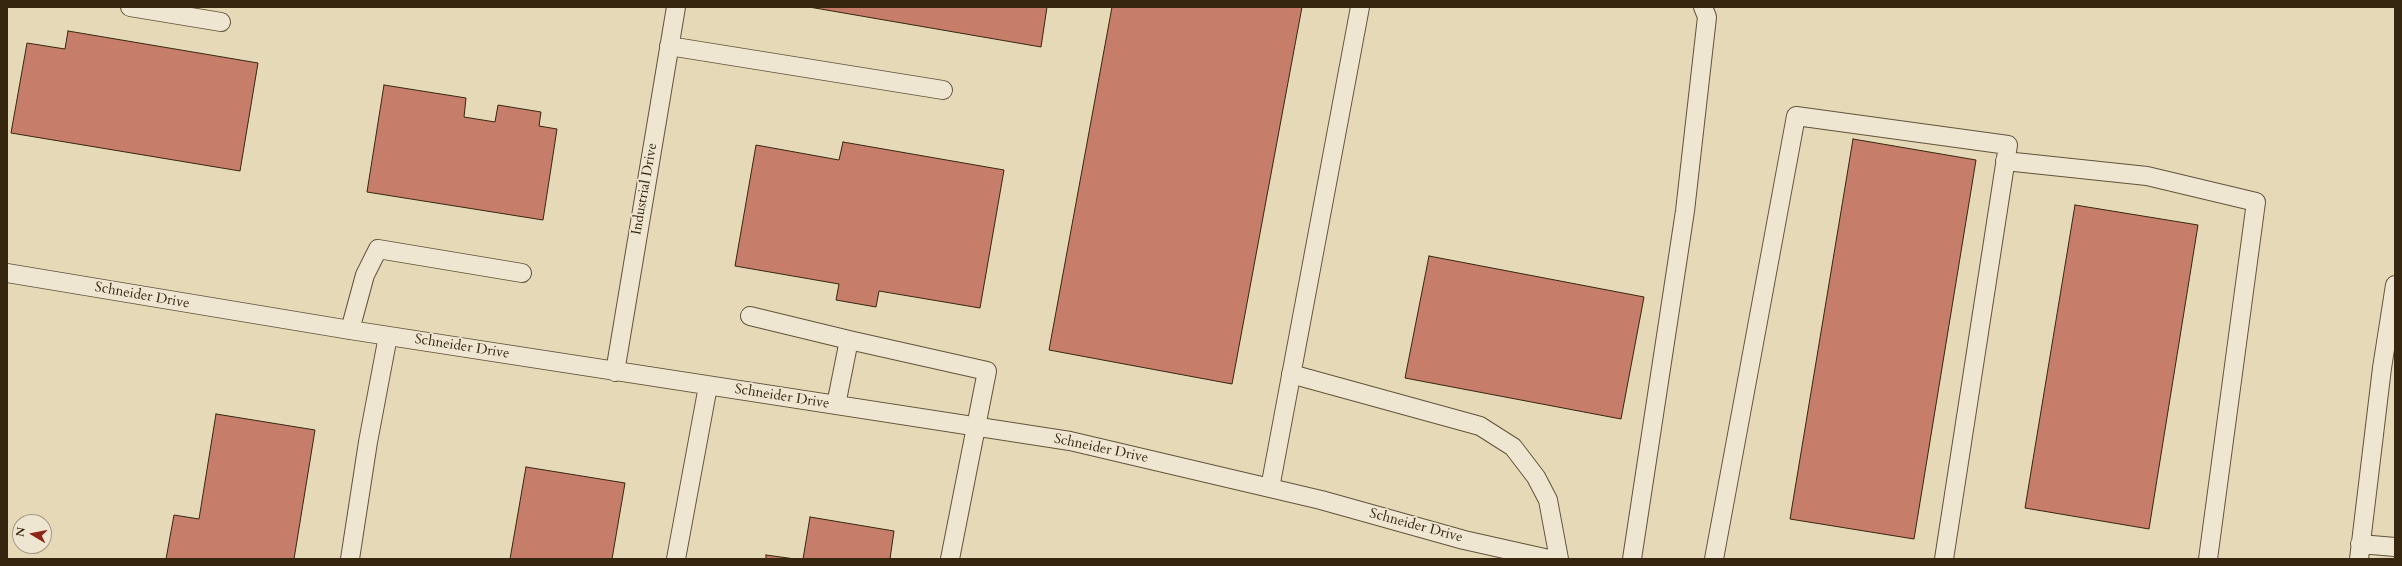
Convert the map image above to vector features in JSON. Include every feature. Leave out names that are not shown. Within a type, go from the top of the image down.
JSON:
[{"type":"lane","points":[[130,7],[221,22]]},
{"type":"lane","name":"Industrial Drive","points":[[615,372],[676,7]]},
{"type":"lane","points":[[1270,488],[1360,7]]},
{"type":"lane","points":[[1632,559],[1685,211],[1707,17],[1703,7]]},
{"type":"lane","points":[[669,46],[943,90]]},
{"type":"lane","points":[[1714,559],[1796,116],[2008,145],[1944,559]]},
{"type":"lane","points":[[2005,161],[2147,176],[2256,202],[2208,559]]},
{"type":"lane","points":[[350,330],[365,275],[378,248],[522,273]]},
{"type":"lane","name":"Schneider Drive","points":[[7,273],[615,372],[1070,441],[1270,488],[1510,555],[1549,559]]},
{"type":"lane","points":[[2395,285],[2382,368],[2360,552],[2395,547]]},
{"type":"lane","points":[[750,316],[988,371],[975,426],[950,559]]},
{"type":"lane","points":[[350,559],[368,442],[388,336]]},
{"type":"lane","points":[[836,405],[849,340]]},
{"type":"lane","points":[[1291,374],[1480,426],[1513,447],[1536,477],[1548,500],[1559,559]]},
{"type":"lane","points":[[676,559],[708,386]]},
{"type":"building","points":[[809,7],[1047,7],[1041,47]]},
{"type":"building","points":[[1112,7],[1302,7],[1232,384],[1049,350]]},
{"type":"building","points":[[68,31],[258,63],[240,171],[11,133],[27,43],[65,49]]},
{"type":"building","points":[[384,85],[466,98],[464,117],[495,122],[498,105],[541,112],[539,126],[557,129],[543,220],[367,192]]},
{"type":"building","points":[[1853,139],[1976,160],[1914,539],[1790,519]]},
{"type":"building","points":[[843,142],[1004,170],[980,308],[879,291],[876,307],[836,300],[839,284],[735,266],[756,145],[839,160]]},
{"type":"building","points":[[2075,205],[2198,225],[2149,529],[2025,508]]},
{"type":"building","points":[[1429,256],[1644,297],[1621,419],[1405,378]]},
{"type":"building","points":[[216,414],[315,430],[294,559],[166,559],[174,515],[199,519]]},
{"type":"building","points":[[526,467],[625,483],[612,559],[510,559]]},
{"type":"building","points":[[810,517],[894,531],[890,559],[803,559]]},
{"type":"building","points":[[766,555],[795,559],[766,559]]}]
